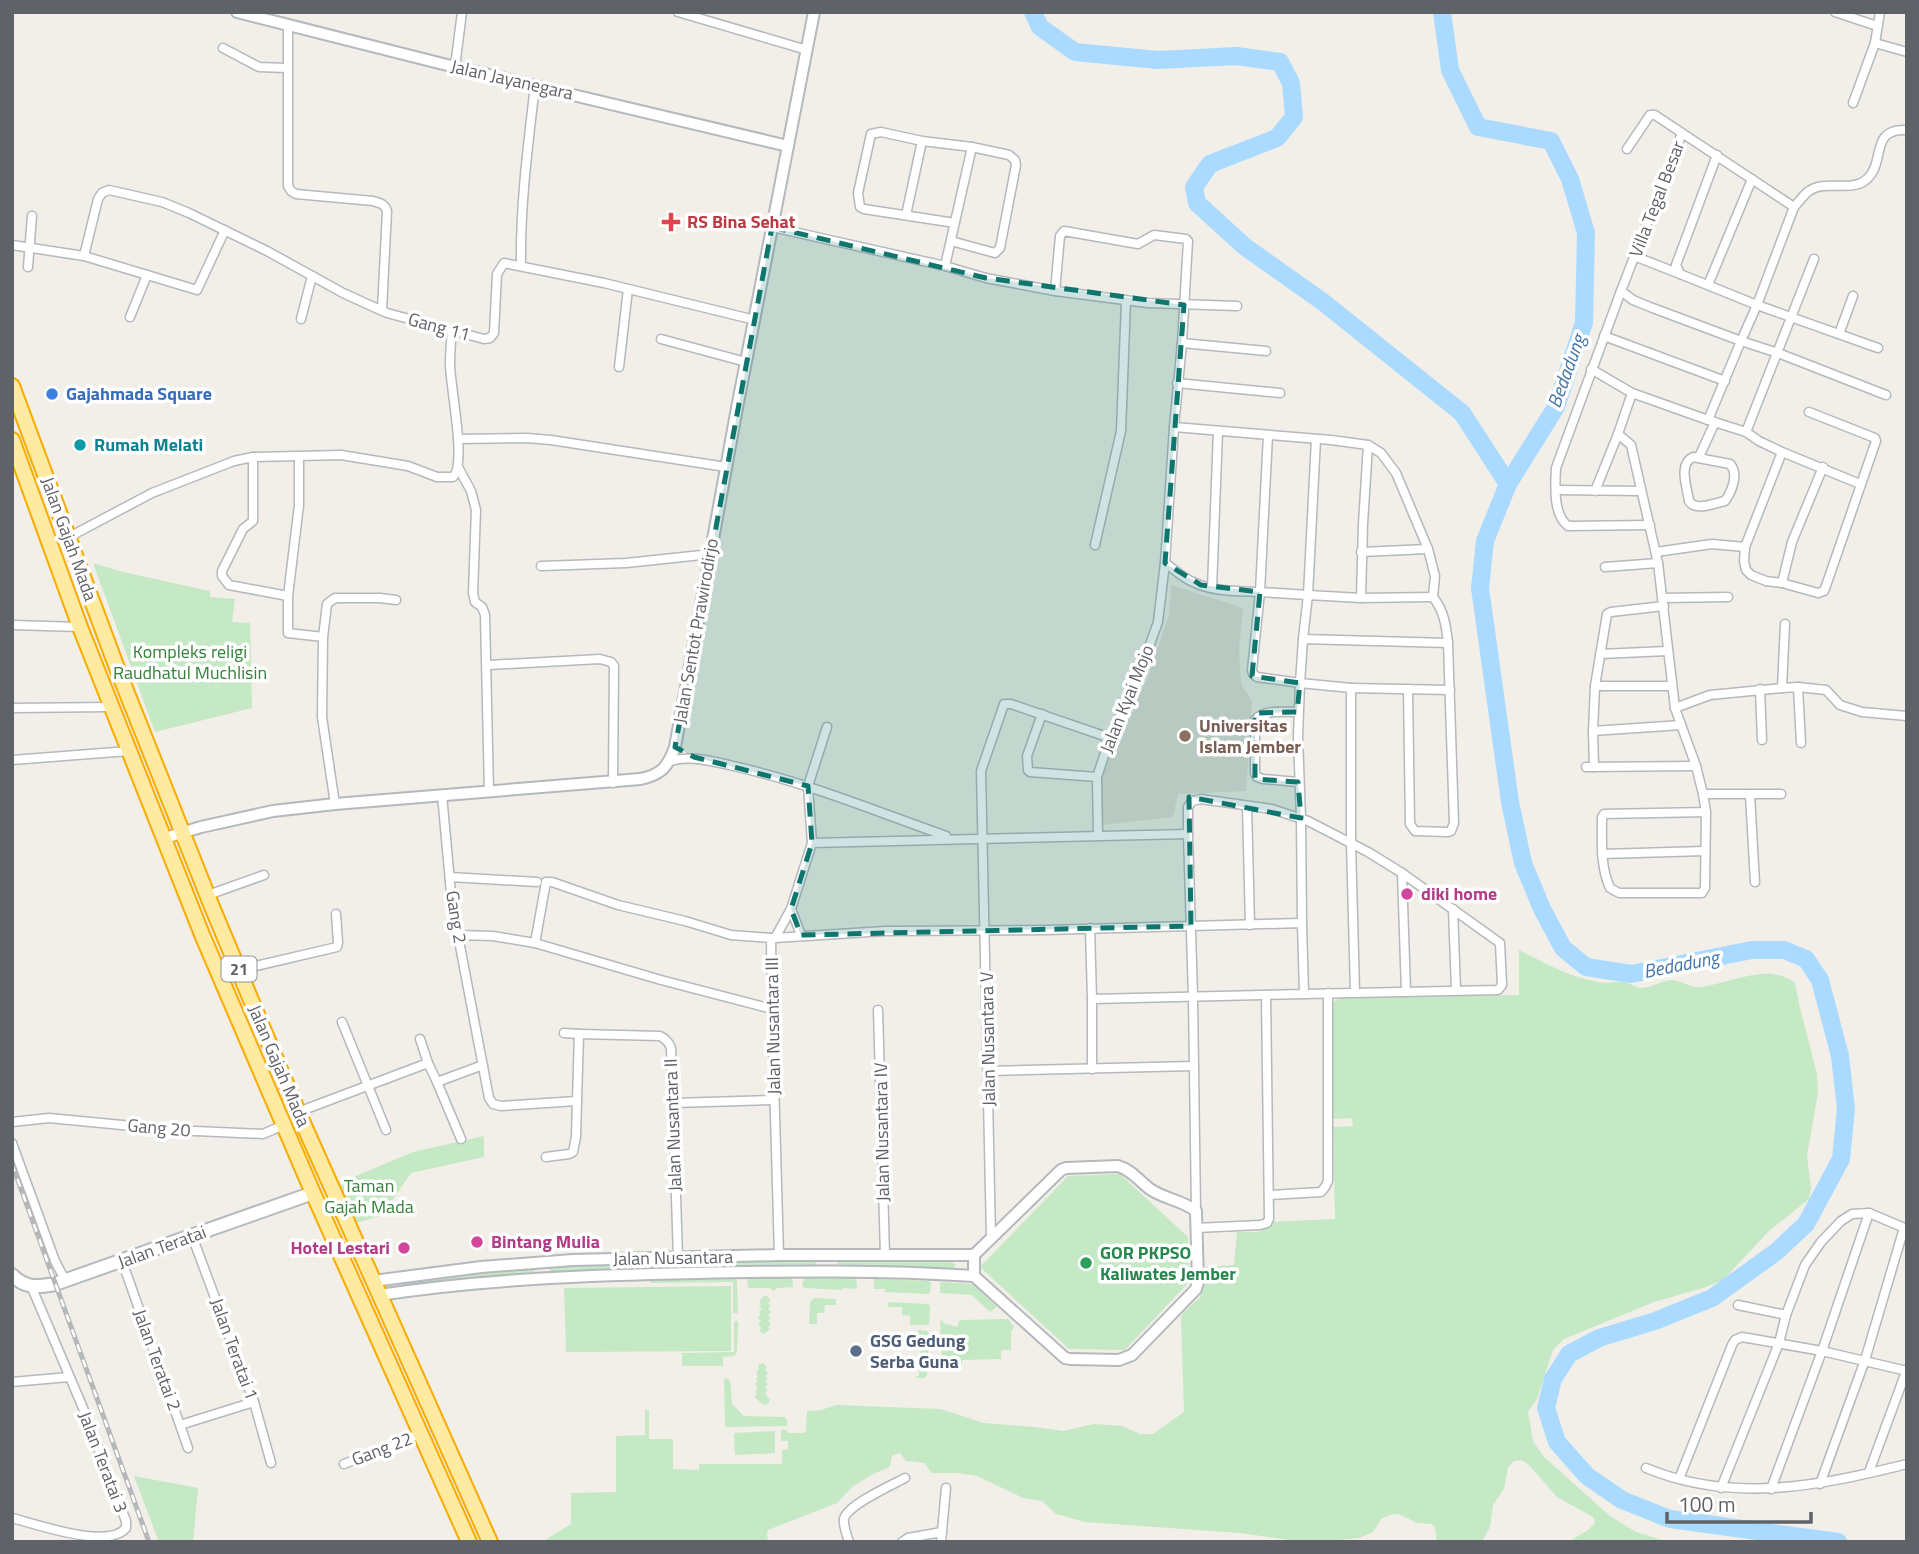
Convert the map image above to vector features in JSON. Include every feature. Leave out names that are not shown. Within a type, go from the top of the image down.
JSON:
[{"type":"highway","name":"Jalan Gajah Mada","points":[[12,386],[117,668],[239,970],[298,1112],[490,1542]]},
{"type":"highway","name":"Jalan Gajah Mada","points":[[12,440],[15,456],[80,627],[203,937],[313,1193],[469,1542]]},
{"type":"main road","name":"Jalan Teratai","points":[[32,1288],[55,1284],[313,1193]]},
{"type":"main road","points":[[12,1275],[32,1288]]},
{"type":"street","name":"Jalan Jayanegara","points":[[237,12],[260,15],[455,67],[788,146]]},
{"type":"street","points":[[455,67],[462,12]]},
{"type":"street","points":[[678,12],[699,15],[807,50]]},
{"type":"street","name":"Jalan Sentot Prawirodirjo","points":[[670,761],[675,747],[814,12]]},
{"type":"street","points":[[1835,12],[1877,26]]},
{"type":"street","points":[[1853,103],[1875,43],[1880,12]]},
{"type":"street","points":[[288,24],[289,189],[296,194],[373,201],[386,206],[382,310]]},
{"type":"street","points":[[1875,43],[1907,52]]},
{"type":"street","points":[[223,48],[259,67],[287,68]]},
{"type":"street","points":[[536,85],[523,187],[521,266],[755,320]]},
{"type":"street","points":[[1627,149],[1650,115],[1655,115],[1682,133]]},
{"type":"street","points":[[1699,457],[1725,381],[1794,206],[1809,190],[1862,183],[1870,176],[1884,138],[1889,132],[1896,129],[1907,130]]},
{"type":"street","points":[[951,241],[995,253],[1000,248],[1015,160],[1009,155],[972,147],[874,132],[869,137],[858,193],[860,207],[955,223]]},
{"type":"street","name":"Villa Tegal Besar","points":[[1556,490],[1556,468],[1682,133],[1794,206]]},
{"type":"street","points":[[906,215],[922,141]]},
{"type":"street","points":[[945,267],[972,147]]},
{"type":"street","points":[[1680,274],[1676,265],[1717,155]]},
{"type":"street","points":[[1708,285],[1752,179]]},
{"type":"street","name":"Gang 11","points":[[84,257],[98,199],[102,193],[110,190],[162,202],[225,230],[343,293],[387,313],[484,340],[494,333],[497,274],[504,263],[521,266]]},
{"type":"street","points":[[28,267],[32,216]]},
{"type":"street","points":[[772,227],[986,278],[1055,291],[1126,301],[1237,306]]},
{"type":"street","points":[[12,245],[84,257],[198,290],[225,230]]},
{"type":"street","name":"Jalan Kyai Mojo","points":[[1055,291],[1060,236],[1064,231],[1138,244],[1154,235],[1188,241],[1166,563],[1158,622],[1140,672],[1110,738],[1097,777],[1098,836]]},
{"type":"street","points":[[1634,256],[1878,348]]},
{"type":"street","points":[[1746,432],[1814,260]]},
{"type":"street","points":[[130,317],[147,275]]},
{"type":"street","points":[[301,319],[312,276]]},
{"type":"street","points":[[619,368],[628,289]]},
{"type":"street","points":[[1621,291],[1650,307],[1886,395]]},
{"type":"street","points":[[1839,334],[1853,296]]},
{"type":"street","points":[[1095,545],[1121,431],[1126,301]]},
{"type":"street","points":[[69,537],[152,493],[234,461],[253,457],[341,455],[408,466],[437,477],[453,477],[457,474],[458,467],[458,439],[450,365],[452,330]]},
{"type":"street","points":[[1604,336],[1725,381]]},
{"type":"street","points":[[661,339],[746,362]]},
{"type":"street","points":[[1182,343],[1266,351]]},
{"type":"street","points":[[1591,369],[1632,393],[1746,432],[1782,452],[1860,484]]},
{"type":"street","points":[[1178,383],[1280,393]]},
{"type":"street","points":[[1595,491],[1632,393]]},
{"type":"street","points":[[1782,452],[1745,547],[1746,570],[1766,581],[1818,593],[1824,591],[1875,438],[1810,412]]},
{"type":"street","points":[[1174,427],[1368,445],[1381,453],[1396,473],[1428,549],[1435,576],[1433,597],[1442,608],[1448,643],[1454,823],[1448,832],[1415,831],[1410,824],[1408,689]]},
{"type":"street","points":[[1212,588],[1218,432]]},
{"type":"street","points":[[1618,434],[1631,445],[1650,525],[1664,602],[1675,708],[1703,794],[1706,812],[1705,888],[1702,893],[1615,892],[1608,885],[1602,853],[1602,817],[1607,813],[1706,812]]},
{"type":"street","points":[[1268,435],[1260,592],[1252,670],[1254,676],[1300,684],[1352,688],[1450,690]]},
{"type":"street","points":[[458,439],[551,439],[726,467]]},
{"type":"street","points":[[1304,994],[1297,712],[1308,595],[1316,439]]},
{"type":"street","points":[[1361,598],[1361,552],[1368,445]]},
{"type":"street","points":[[253,457],[253,521],[243,528],[222,576],[229,584],[288,596]]},
{"type":"street","points":[[299,457],[299,505],[288,596],[288,633],[323,637]]},
{"type":"street","points":[[1699,457],[1730,464],[1734,468],[1736,474],[1725,500],[1696,507],[1689,503],[1684,466],[1688,459],[1699,457]]},
{"type":"street","points":[[458,467],[471,491],[476,510],[473,593],[475,603],[482,607],[485,615],[489,792]]},
{"type":"street","points":[[1782,583],[1792,542],[1823,467]]},
{"type":"street","points":[[1641,491],[1556,490],[1563,522],[1568,526],[1650,525]]},
{"type":"street","points":[[1656,552],[1712,544],[1745,547]]},
{"type":"street","points":[[1361,552],[1428,549]]},
{"type":"street","points":[[541,566],[626,563],[711,555]]},
{"type":"street","points":[[1166,563],[1191,582],[1212,588],[1361,598],[1433,597]]},
{"type":"street","points":[[1605,567],[1658,563]]},
{"type":"street","points":[[1696,766],[1590,767],[1595,686],[1607,614],[1664,602],[1728,597]]},
{"type":"street","points":[[335,804],[322,718],[323,637],[327,604],[332,599],[396,600]]},
{"type":"street","points":[[1782,688],[1785,624]]},
{"type":"street","points":[[12,625],[80,627]]},
{"type":"street","points":[[1303,639],[1448,643]]},
{"type":"street","points":[[1600,654],[1668,651]]},
{"type":"street","points":[[488,665],[600,659],[611,662],[614,666],[612,782]]},
{"type":"street","points":[[1595,686],[1672,686]]},
{"type":"street","points":[[1798,687],[1801,743]]},
{"type":"street","points":[[1675,708],[1710,695],[1798,687],[1826,690],[1840,705],[1862,712],[1907,716]]},
{"type":"street","points":[[1352,688],[1351,843],[1355,992]]},
{"type":"street","points":[[1760,689],[1762,740]]},
{"type":"street","name":"Jalan Nusantara V","points":[[991,1238],[981,771],[1004,704],[1042,714]]},
{"type":"street","points":[[12,708],[111,707]]},
{"type":"street","points":[[1297,712],[1258,715],[1255,720],[1255,773],[1256,777],[1263,779],[1298,782]]},
{"type":"street","points":[[1097,777],[1030,772],[1027,756],[1042,714],[1110,738]]},
{"type":"street","points":[[1593,731],[1681,725]]},
{"type":"street","name":"Jalan Nusantara III","points":[[779,1255],[772,1009],[773,938],[791,909],[812,843],[808,786],[827,727]]},
{"type":"street","points":[[675,747],[694,757],[808,786],[952,839]]},
{"type":"street","points":[[12,760],[129,751]]},
{"type":"street","points":[[165,838],[273,811],[648,778],[657,774],[670,761],[694,757]]},
{"type":"street","points":[[1703,794],[1781,794]]},
{"type":"street","name":"Gang 2","points":[[442,795],[458,935],[489,1098],[496,1106],[577,1101]]},
{"type":"street","points":[[1749,795],[1755,881]]},
{"type":"street","points":[[1091,999],[1193,997],[1355,992],[1496,990],[1500,988],[1502,949],[1497,940],[1402,873],[1301,818],[1272,809],[1201,799],[1192,801],[1188,807],[1188,834],[1193,997],[1198,1286],[1132,1355],[1124,1359],[1065,1358],[974,1276],[974,1255],[1066,1168],[1125,1168],[1154,1192],[1185,1203],[1196,1211]]},
{"type":"street","points":[[1247,806],[1250,925]]},
{"type":"street","points":[[812,843],[1188,834]]},
{"type":"street","points":[[1602,853],[1705,851]]},
{"type":"street","points":[[1402,873],[1406,992]]},
{"type":"street","points":[[208,895],[264,876]]},
{"type":"street","points":[[450,877],[537,882]]},
{"type":"street","points":[[536,943],[546,882],[730,936],[773,938],[885,931],[1302,923]]},
{"type":"street","points":[[791,909],[801,935]]},
{"type":"street","points":[[1453,909],[1456,990]]},
{"type":"street","points":[[239,970],[337,947],[336,914]]},
{"type":"street","points":[[1090,928],[1092,1069]]},
{"type":"street","points":[[458,935],[493,936],[536,943],[661,981],[772,1009]]},
{"type":"street","points":[[1269,1195],[1321,1192],[1328,1181],[1328,993]]},
{"type":"street","points":[[1196,1228],[1264,1224],[1269,1219],[1266,995]]},
{"type":"street","name":"Jalan Nusantara IV","points":[[878,1010],[885,1255]]},
{"type":"street","points":[[341,1022],[386,1130]]},
{"type":"street","points":[[546,1157],[573,1152],[576,1137],[579,1034],[564,1033]]},
{"type":"street","name":"Jalan Nusantara II","points":[[579,1034],[660,1036],[666,1039],[671,1048],[678,1257]]},
{"type":"street","points":[[420,1039],[461,1139]]},
{"type":"street","points":[[298,1112],[428,1063]]},
{"type":"street","points":[[437,1082],[484,1065]]},
{"type":"street","points":[[988,1071],[1194,1066]]},
{"type":"street","points":[[674,1103],[774,1100]]},
{"type":"street","name":"Gang 20","points":[[12,1122],[49,1118],[174,1130],[263,1134],[284,1125]]},
{"type":"street","points":[[12,1143],[55,1261],[65,1280]]},
{"type":"street","points":[[1771,1489],[1869,1213]]},
{"type":"street","points":[[1721,1488],[1779,1343],[1786,1315],[1805,1265],[1821,1242],[1846,1216],[1869,1213],[1905,1228],[1865,1360],[1820,1484]]},
{"type":"street","name":"Jalan Teratai 1","points":[[192,1236],[254,1402],[271,1463]]},
{"type":"street","name":"Jalan Nusantara","points":[[376,1288],[481,1267],[543,1261],[779,1255],[974,1255]]},
{"type":"street","points":[[825,1255],[825,1270]]},
{"type":"street","name":"Jalan Teratai 2","points":[[122,1261],[180,1425],[254,1402]]},
{"type":"street","name":"Jalan Nusantara","points":[[376,1288],[544,1277],[825,1270],[974,1276]]},
{"type":"street","name":"Jalan Teratai 3","points":[[12,1518],[97,1537],[121,1534],[126,1528],[126,1521],[83,1408],[32,1288]]},
{"type":"street","points":[[1738,1305],[1786,1315]]},
{"type":"street","points":[[1679,1479],[1735,1340],[1742,1336],[1907,1371],[1869,1472]]},
{"type":"street","points":[[12,1382],[69,1377]]},
{"type":"street","points":[[180,1425],[188,1448]]},
{"type":"street","name":"Gang 22","points":[[344,1464],[420,1434]]},
{"type":"street","points":[[1646,1468],[1679,1479],[1721,1488],[1771,1489],[1820,1484],[1907,1464]]},
{"type":"street","points":[[849,1542],[844,1522],[847,1514],[861,1502],[905,1478]]},
{"type":"street","points":[[902,1542],[908,1538],[942,1537],[946,1488]]},
{"type":"highlighted area","points":[[772,227],[986,278],[1184,305],[1165,563],[1201,585],[1260,592],[1252,676],[1300,683],[1297,712],[1255,713],[1255,779],[1298,782],[1301,818],[1189,797],[1191,926],[801,935],[791,909],[812,843],[808,786],[694,757],[675,747]]},
{"type":"shaded area","name":"Universitas Islam Jember","points":[[1171,585],[1243,608],[1239,649],[1241,684],[1252,701],[1246,791],[1178,794],[1173,817],[1101,825],[1103,770],[1147,679],[1169,615]]},
{"type":"green space","name":"Kompleks religi Raudhatul Muchlisin","points":[[93,563],[210,591],[210,597],[235,599],[232,622],[250,623],[252,708],[155,732]]},
{"type":"green space","points":[[1519,950],[1577,977],[1601,983],[1625,982],[1640,988],[1671,980],[1702,987],[1762,974],[1785,977],[1795,983],[1817,1074],[1818,1093],[1807,1155],[1811,1189],[1809,1199],[1769,1231],[1723,1280],[1654,1302],[1564,1339],[1553,1350],[1537,1399],[1528,1412],[1533,1441],[1544,1457],[1610,1516],[1636,1532],[1669,1542],[1570,1542],[1593,1525],[1593,1517],[1557,1497],[1528,1464],[1521,1460],[1514,1461],[1508,1467],[1504,1489],[1493,1505],[1490,1527],[1482,1541],[1437,1542],[1432,1524],[1417,1523],[1399,1514],[1381,1519],[1373,1532],[1359,1538],[1338,1540],[1290,1540],[1240,1533],[1085,1522],[1056,1514],[1042,1501],[1023,1498],[977,1476],[931,1473],[925,1463],[906,1461],[900,1453],[892,1456],[888,1468],[852,1487],[837,1503],[768,1530],[768,1542],[542,1542],[571,1524],[571,1493],[616,1492],[616,1436],[645,1435],[645,1410],[649,1410],[649,1439],[673,1439],[673,1469],[699,1470],[699,1464],[782,1464],[782,1450],[788,1449],[788,1441],[781,1441],[781,1430],[803,1433],[806,1431],[807,1411],[836,1405],[940,1409],[984,1423],[1064,1431],[1094,1424],[1122,1426],[1140,1434],[1153,1434],[1184,1412],[1181,1318],[1200,1297],[1205,1267],[1234,1265],[1237,1232],[1260,1231],[1270,1222],[1335,1219],[1333,1127],[1353,1126],[1352,1118],[1333,1119],[1332,1004],[1339,998],[1519,995]]},
{"type":"green space","name":"Taman Gajah Mada","points":[[484,1136],[484,1157],[411,1173],[382,1215],[353,1224],[339,1183],[413,1152]]},
{"type":"green space","name":"GOR PKPSO Kaliwates Jember","points":[[1120,1174],[1188,1237],[1189,1282],[1125,1350],[1069,1349],[980,1267],[1068,1176]]},
{"type":"green space","points":[[814,1259],[817,1262],[814,1265],[551,1272],[549,1269],[550,1267]]},
{"type":"green space","points":[[839,1260],[952,1262],[956,1265],[953,1269],[839,1266]]},
{"type":"green space","points":[[535,1267],[537,1269],[534,1272],[403,1284],[405,1281]]},
{"type":"green space","points":[[748,1277],[792,1277],[793,1287],[777,1288],[773,1291],[770,1288],[748,1288]]},
{"type":"green space","points":[[804,1277],[856,1278],[857,1289],[805,1288],[802,1286]]},
{"type":"green space","points":[[735,1279],[738,1313],[733,1313],[733,1282],[650,1283],[650,1280]]},
{"type":"green space","points":[[874,1279],[929,1281],[930,1292],[885,1292],[885,1289],[874,1289]]},
{"type":"green space","points":[[941,1282],[973,1284],[997,1307],[990,1312],[972,1295],[940,1293]]},
{"type":"green space","points":[[731,1286],[731,1351],[566,1352],[564,1288]]},
{"type":"green space","points":[[765,1295],[771,1300],[768,1309],[771,1312],[768,1315],[771,1318],[768,1321],[771,1324],[764,1334],[760,1332],[761,1327],[758,1324],[761,1321],[758,1318],[762,1309],[759,1301]]},
{"type":"green space","points":[[814,1298],[836,1299],[836,1305],[825,1305],[824,1313],[817,1313],[817,1324],[809,1324],[810,1302]]},
{"type":"green space","points":[[888,1302],[928,1304],[929,1325],[910,1325],[910,1316],[902,1315],[902,1307],[888,1307]]},
{"type":"green space","points":[[1008,1319],[1014,1327],[1011,1332],[1011,1350],[1001,1350],[1001,1359],[962,1360],[962,1364],[942,1364],[940,1321],[957,1327],[960,1320]]},
{"type":"green space","points":[[734,1321],[738,1321],[737,1352],[734,1356],[723,1357],[723,1366],[682,1366],[682,1353],[734,1352]]},
{"type":"green space","points":[[918,1330],[927,1331],[929,1334],[925,1378],[916,1378],[919,1376],[921,1338],[917,1337]]},
{"type":"green space","points":[[763,1363],[768,1373],[765,1381],[768,1384],[765,1387],[768,1390],[765,1393],[770,1400],[764,1405],[754,1397],[758,1388],[755,1384],[758,1381],[756,1373],[759,1364]]},
{"type":"green space","points":[[724,1378],[730,1380],[732,1404],[744,1416],[785,1417],[787,1426],[725,1427]]},
{"type":"green space","points":[[775,1431],[775,1453],[735,1455],[734,1433]]},
{"type":"green space","points":[[134,1476],[198,1488],[193,1542],[159,1542]]},
{"type":"waterway","points":[[1033,12],[1040,27],[1075,52],[1158,60],[1236,56],[1280,62],[1291,83],[1294,117],[1277,138],[1210,164],[1194,187],[1197,203],[1244,246],[1323,302],[1462,413],[1508,484]]},
{"type":"waterway","name":"Bedadung","points":[[1442,12],[1450,70],[1478,127],[1551,141],[1570,179],[1586,233],[1584,323],[1556,407],[1508,484],[1485,541],[1480,588],[1510,802],[1523,863],[1542,909],[1563,948],[1586,967],[1631,974],[1752,950],[1784,950],[1806,959],[1820,980],[1840,1056],[1846,1109],[1841,1159],[1806,1224],[1776,1252],[1712,1298],[1655,1321],[1599,1338],[1569,1354],[1553,1379],[1546,1408],[1557,1442],[1587,1476],[1622,1500],[1670,1519],[1838,1542]]},
{"type":"railway","points":[[12,1164],[149,1542]]},
{"type":"place","name":"RS Bina Sehat","points":[[671,222]]},
{"type":"place","name":"Gajahmada Square","points":[[52,394]]},
{"type":"place","name":"Rumah Melati","points":[[80,445]]},
{"type":"place","name":"Universitas Islam Jember","points":[[1185,736]]},
{"type":"place","name":"diki home","points":[[1407,894]]},
{"type":"place","name":"Bintang Mulia","points":[[477,1242]]},
{"type":"place","name":"Hotel Lestari","points":[[404,1248]]},
{"type":"place","name":"GOR PKPSO Kaliwates Jember","points":[[1086,1263]]},
{"type":"place","name":"GSG Gedung Serba Guna","points":[[856,1351]]}]
